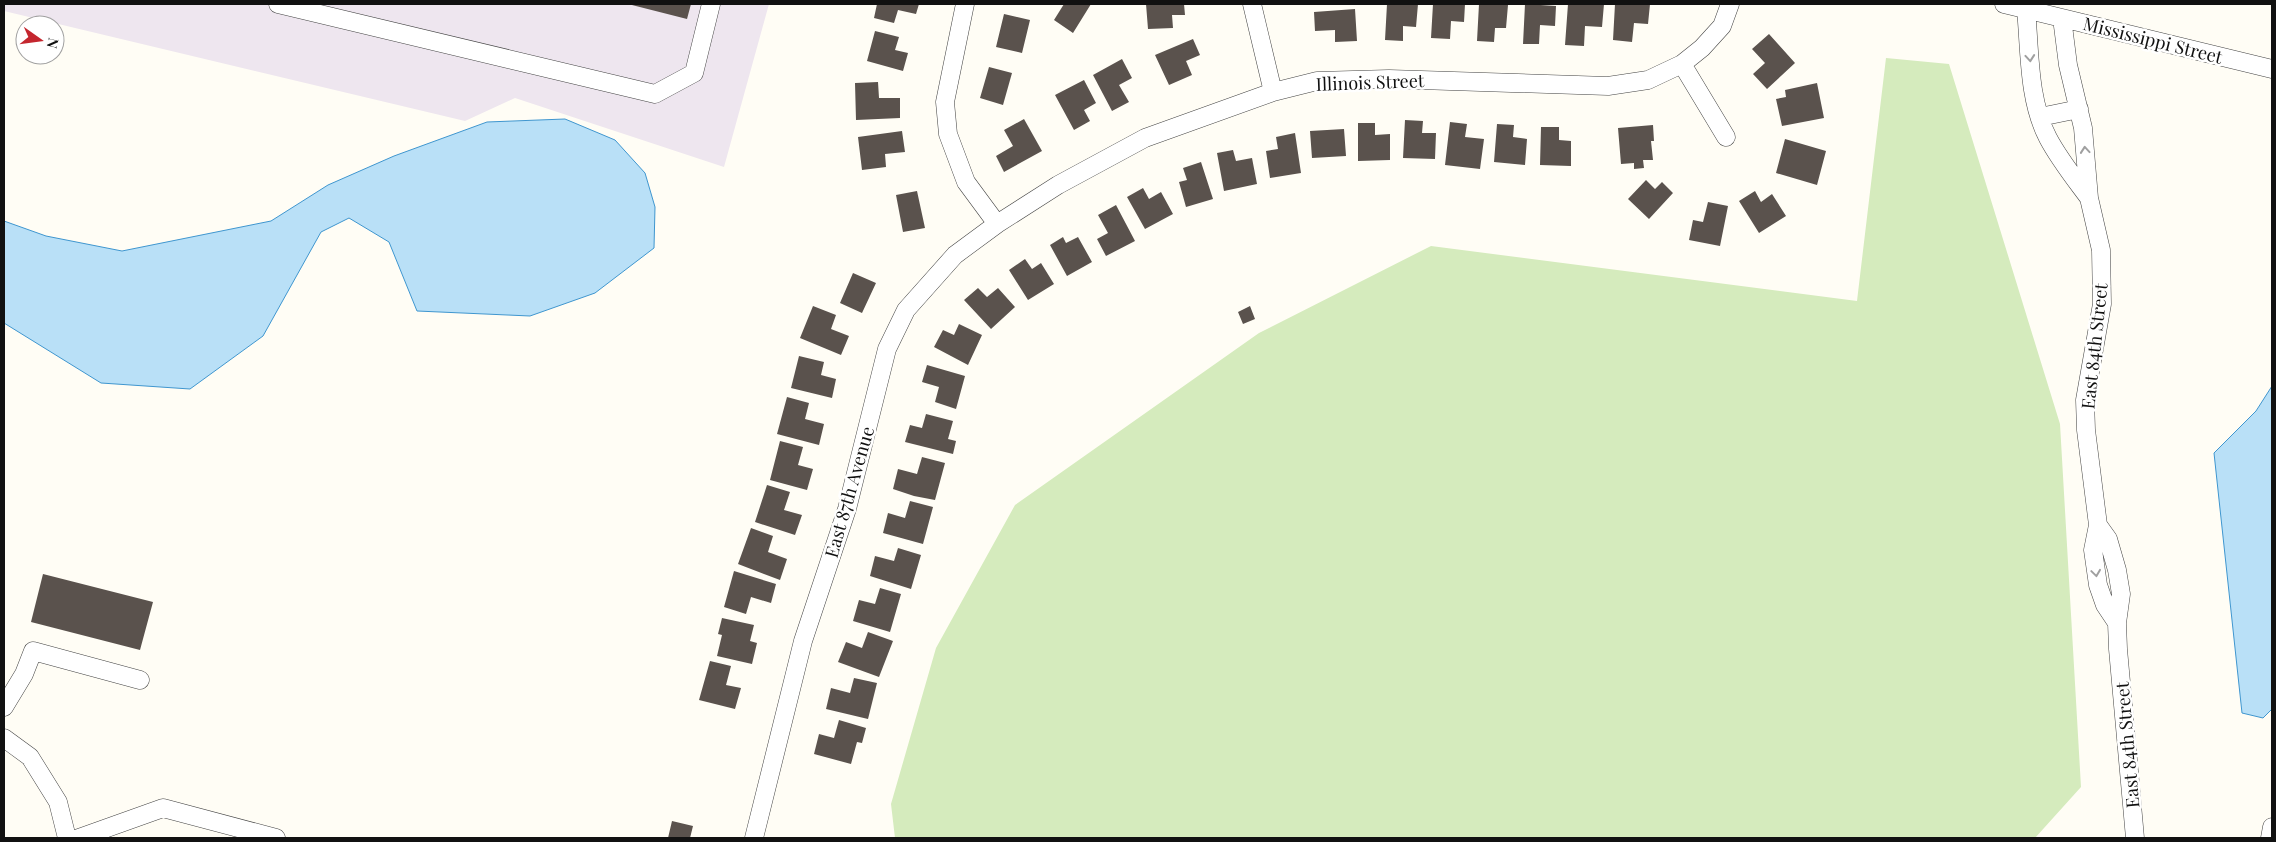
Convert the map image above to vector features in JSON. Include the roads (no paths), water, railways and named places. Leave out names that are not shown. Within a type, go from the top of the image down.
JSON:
[{"type":"street","points":[[278,4],[655,94],[694,73],[711,4]]},
{"type":"street","points":[[965,4],[945,102],[948,134],[966,182],[997,224]]},
{"type":"street","points":[[1252,4],[1273,92]]},
{"type":"street","name":"Illinois Street","points":[[997,224],[1058,185],[1145,138],[1273,92],[1317,81],[1389,78],[1608,86],[1648,80],[1682,64],[1702,48],[1722,26],[1730,4]]},
{"type":"street","name":"Mississippi Street","points":[[2004,4],[2272,69]]},
{"type":"street","name":"East 84th Street","points":[[2026,9],[2033,87],[2040,117],[2047,137],[2089,198]]},
{"type":"street","name":"East 84th Street","points":[[2062,18],[2068,65],[2083,128],[2089,198],[2102,250],[2102,304],[2085,400],[2087,439],[2098,525],[2093,550],[2098,585],[2105,605],[2117,622],[2136,838]]},
{"type":"street","points":[[1682,64],[1726,137]]},
{"type":"street","points":[[2040,117],[2078,109]]},
{"type":"street","name":"East 87th Avenue","points":[[754,838],[803,641],[847,509],[887,349],[906,310],[919,293],[955,255],[997,224]]},
{"type":"street","points":[[4,707],[24,674],[33,651],[140,680]]},
{"type":"street","points":[[4,738],[30,757],[58,802],[67,838]]},
{"type":"street","points":[[79,838],[163,808],[276,838]]},
{"type":"street","points":[[2270,838],[2272,827]]},
{"type":"water","points":[[565,119],[615,140],[645,173],[655,207],[654,248],[595,293],[530,316],[417,311],[389,242],[349,218],[321,232],[263,336],[190,389],[101,383],[4,323],[4,221],[46,236],[122,251],[271,221],[328,185],[394,156],[487,122]]},
{"type":"water","points":[[2272,386],[2272,709],[2263,718],[2242,713],[2214,453],[2256,411]]}]
